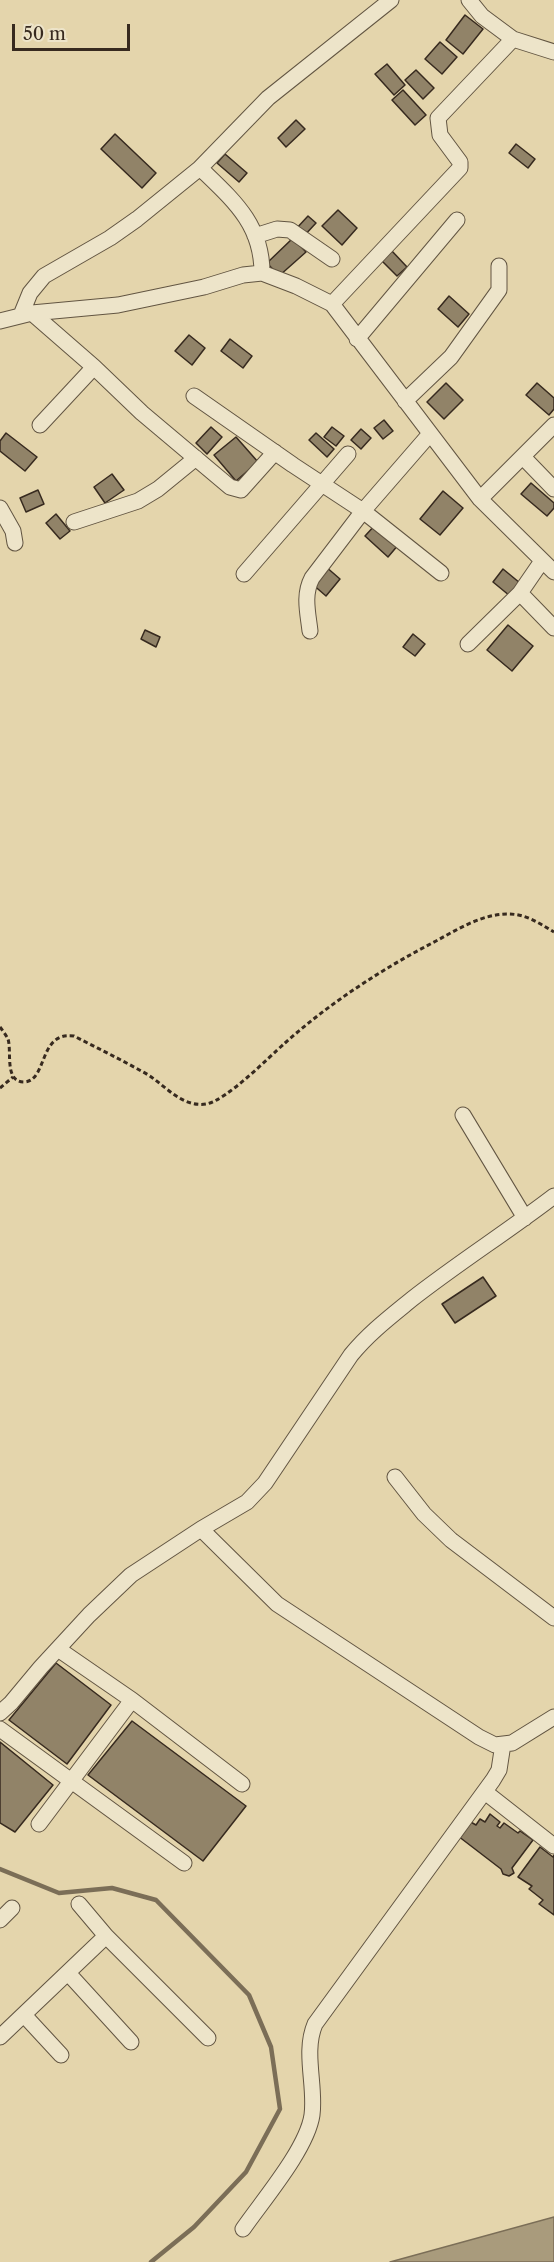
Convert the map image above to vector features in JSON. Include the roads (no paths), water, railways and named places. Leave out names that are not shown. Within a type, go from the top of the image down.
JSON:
[{"type":"street","points":[[27,314],[30,293],[44,276],[110,238],[137,219],[200,168],[268,98],[391,0]]},
{"type":"street","points":[[469,0],[482,16],[513,39],[554,52]]},
{"type":"street","points":[[332,304],[459,168],[460,162],[440,135],[438,118],[513,39]]},
{"type":"street","points":[[200,168],[246,216],[262,252],[262,273]]},
{"type":"street","points":[[357,339],[457,220]]},
{"type":"street","points":[[255,236],[277,229],[290,230],[332,259]]},
{"type":"street","points":[[405,401],[451,357],[499,290],[499,266]]},
{"type":"street","points":[[0,321],[27,314],[118,305],[204,287],[243,275],[262,273],[296,286],[332,304],[480,500],[548,567],[468,644]]},
{"type":"street","points":[[27,314],[94,367],[142,412],[230,487],[241,490],[275,453]]},
{"type":"street","points":[[40,425],[94,367]]},
{"type":"street","points":[[194,396],[363,511],[441,573]]},
{"type":"street","points":[[480,500],[554,425]]},
{"type":"street","points":[[310,631],[307,587],[363,511],[429,435]]},
{"type":"street","points":[[244,574],[348,454]]},
{"type":"street","points":[[523,457],[554,489]]},
{"type":"street","points":[[74,522],[138,501],[158,489],[196,458]]},
{"type":"street","points":[[0,508],[13,531],[15,543]]},
{"type":"street","points":[[520,593],[554,628]]},
{"type":"street","points":[[463,1115],[525,1218]]},
{"type":"street","points":[[0,1713],[11,1704],[58,1649],[132,1575],[201,1529],[248,1502],[265,1483],[351,1355],[367,1335],[448,1271],[554,1196]]},
{"type":"street","points":[[395,1477],[424,1514],[451,1540],[554,1618]]},
{"type":"street","points":[[201,1529],[277,1604],[453,1722],[495,1745],[512,1743],[554,1717]]},
{"type":"street","points":[[58,1649],[132,1700],[242,1784]]},
{"type":"street","points":[[39,1824],[132,1700]]},
{"type":"street","points":[[0,1729],[183,1863]]},
{"type":"street","points":[[243,2229],[299,2148],[311,2118],[313,2099],[310,2045],[315,2024],[485,1791],[499,1770],[503,1744]]},
{"type":"street","points":[[485,1791],[554,1846]]},
{"type":"street","points":[[79,1904],[106,1936],[207,2038]]},
{"type":"street","points":[[0,1920],[12,1908]]},
{"type":"street","points":[[0,2037],[106,1936]]},
{"type":"street","points":[[68,1973],[131,2042]]},
{"type":"street","points":[[24,2014],[61,2055]]},
{"type":"waterway","points":[[0,1869],[59,1893],[112,1888],[156,1900],[249,1995],[271,2047],[280,2109],[246,2172],[194,2227],[151,2262]]}]
